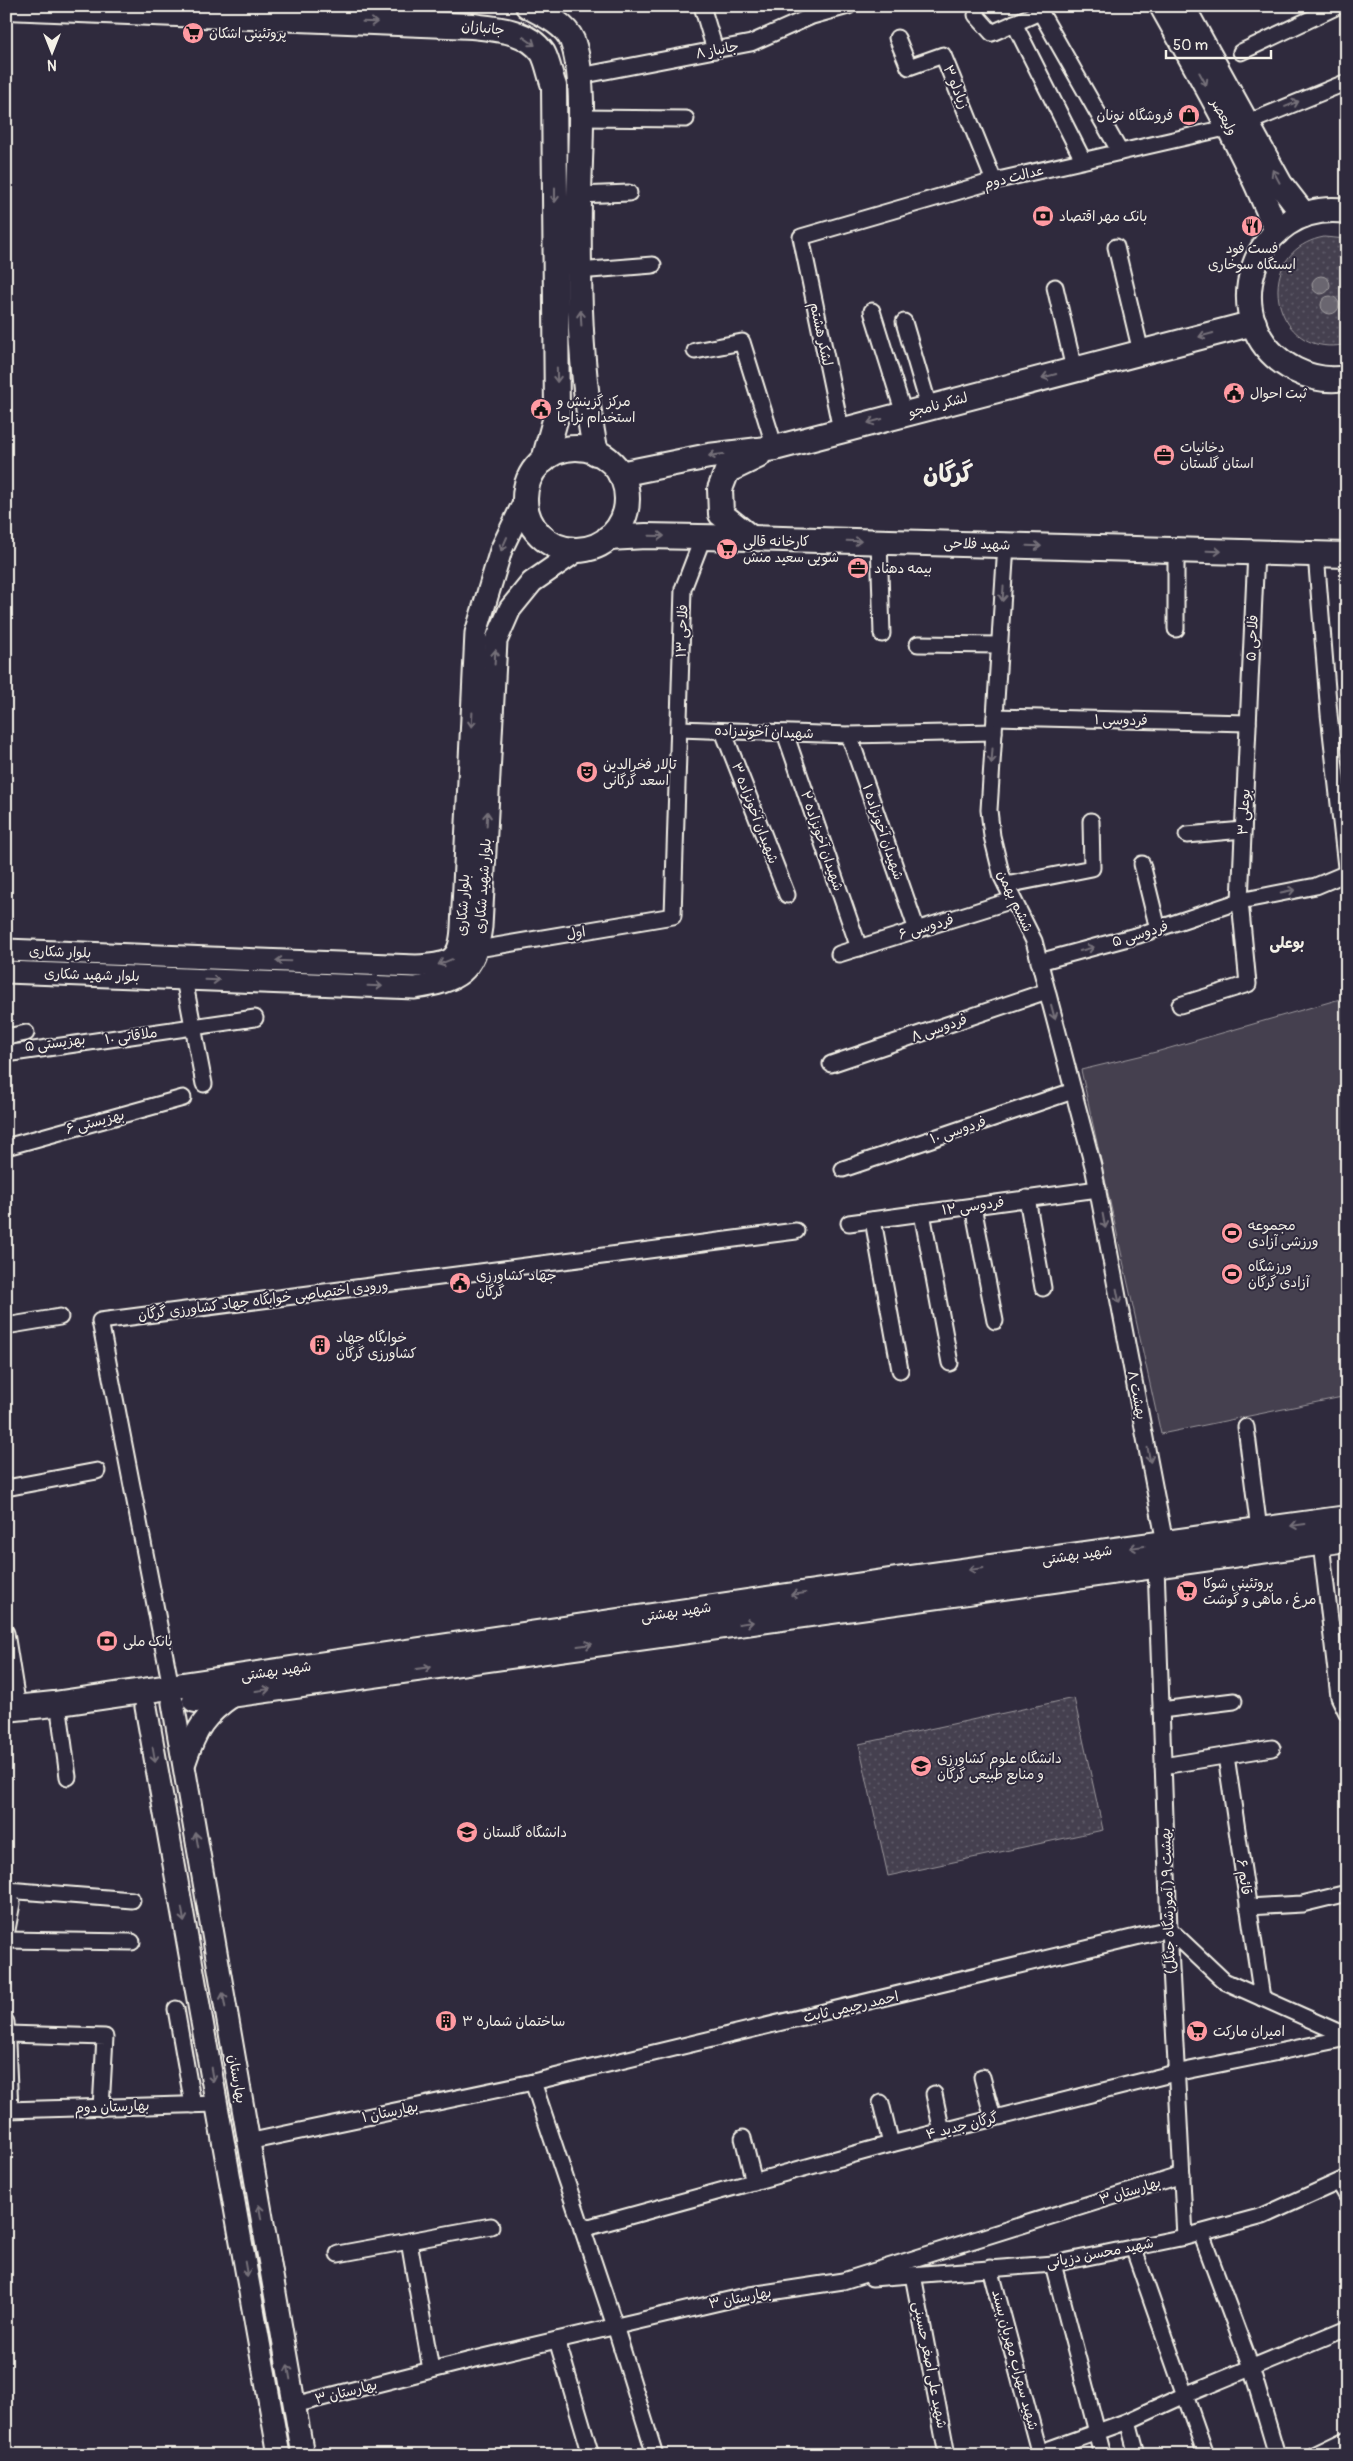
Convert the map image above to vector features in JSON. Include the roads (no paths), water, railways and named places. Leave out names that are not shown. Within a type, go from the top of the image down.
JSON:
[{"type":"main road","points":[[528,6],[552,12],[572,39],[580,76],[578,271],[587,409],[596,453]]},
{"type":"main road","name":"ولیعصر","points":[[1162,6],[1238,125],[1304,215]]},
{"type":"main road","name":"ولیعصر","points":[[1182,6],[1238,125],[1277,232]]},
{"type":"main road","name":"جانبازان","points":[[6,7],[273,12],[472,26],[511,31],[531,41],[543,54],[554,86],[557,413],[544,460]]},
{"type":"main road","points":[[1347,211],[1331,210],[1304,215],[1277,232],[1262,248],[1253,268],[1246,324],[1252,347],[1274,369],[1290,379],[1314,386],[1347,385]]},
{"type":"main road","points":[[1246,324],[1267,348],[1289,366],[1315,377],[1347,378]]},
{"type":"main road","name":"لشکر نامجو","points":[[620,474],[709,456],[775,448],[1246,324]]},
{"type":"main road","points":[[556,347],[583,347]]},
{"type":"main road","points":[[751,538],[720,514],[720,489],[727,471],[775,448]]},
{"type":"main road","points":[[566,450],[585,450],[596,453],[612,464],[620,474],[626,495],[625,511],[620,524],[608,538],[598,545],[578,550],[561,548],[542,538],[528,517],[524,500],[529,479],[544,460],[566,450]]},
{"type":"main road","name":"بلوار شکاری","points":[[6,950],[416,966],[440,965],[454,958],[462,936],[476,633],[501,550],[524,500]]},
{"type":"main road","name":"شهید فلاحی","points":[[608,538],[646,536],[751,538],[1347,555]]},
{"type":"main road","name":"بلوار شهید شکاری","points":[[6,972],[415,988],[444,983],[466,970],[478,949],[481,927],[496,641],[510,609],[532,582],[578,550]]},
{"type":"main road","points":[[156,956],[156,978]]},
{"type":"main road","name":"شهید بهشتی","points":[[172,1695],[234,1694],[841,1599],[1165,1543],[1347,1518]]},
{"type":"main road","name":"شهید بهشتی","points":[[10,1714],[144,1699],[841,1599],[1156,1566],[1347,1539]]},
{"type":"main road","points":[[184,1765],[192,1741],[204,1718],[234,1694]]},
{"type":"main road","name":"بهارستان","points":[[172,1695],[303,2455]]},
{"type":"main road","name":"شهید بهشتی","points":[[10,1714],[60,1717],[144,1699]]},
{"type":"main road","name":"بهارستان","points":[[144,1699],[279,2455]]},
{"type":"main road","points":[[206,2044],[230,2040]]},
{"type":"street","points":[[702,6],[714,50]]},
{"type":"street","name":"جانباز ۸","points":[[580,76],[751,43],[812,16],[848,6]]},
{"type":"street","points":[[1241,52],[1338,6]]},
{"type":"street","points":[[1343,6],[1347,13]]},
{"type":"street","points":[[976,15],[992,33],[1039,9],[1120,152]]},
{"type":"street","points":[[1014,23],[1083,160]]},
{"type":"street","name":"زیادلو ۳","points":[[897,38],[909,67],[943,55],[994,181]]},
{"type":"street","name":"عدالت دوم","points":[[801,237],[994,181],[1238,125],[1347,82]]},
{"type":"street","points":[[580,118],[686,119]]},
{"type":"street","points":[[579,196],[629,193]]},
{"type":"street","name":"لشکر هشتم","points":[[801,237],[841,430]]},
{"type":"street","points":[[1116,247],[1141,352]]},
{"type":"street","points":[[578,271],[653,265]]},
{"type":"street","points":[[1055,287],[1074,369]]},
{"type":"street","points":[[872,311],[904,414]]},
{"type":"street","points":[[904,322],[929,407]]},
{"type":"street","points":[[695,352],[742,342],[775,448]]},
{"type":"street","name":"۱۳ فلاحی","points":[[673,916],[683,588],[703,537]]},
{"type":"street","points":[[879,542],[882,634]]},
{"type":"street","name":"ششم بهمن","points":[[1006,545],[989,810],[992,836],[1006,885],[1034,941],[1098,1189],[1109,1248]]},
{"type":"street","points":[[1176,550],[1176,629]]},
{"type":"street","name":"۵ فلاحی","points":[[1248,723],[1256,552]]},
{"type":"street","points":[[1240,900],[1316,886],[1346,874],[1329,714],[1316,554]]},
{"type":"street","points":[[918,644],[999,645]]},
{"type":"street","name":"۱ فردوسی","points":[[849,735],[994,724],[1248,723]]},
{"type":"street","name":"۳ بوعلی","points":[[1180,1005],[1248,984],[1240,900],[1248,723]]},
{"type":"street","name":"شهیدان آخوندزاده","points":[[679,729],[849,735]]},
{"type":"street","name":"۳ شهیدان آخونزاده","points":[[723,732],[787,895]]},
{"type":"street","name":"۲ شهیدان آخونزاده","points":[[785,733],[859,948]]},
{"type":"street","name":"۱ شهیدان آخونزاده","points":[[849,735],[917,930]]},
{"type":"street","points":[[1006,885],[1092,868],[1090,821]]},
{"type":"street","points":[[1187,835],[1243,830]]},
{"type":"street","points":[[1142,864],[1158,929]]},
{"type":"street","name":"۶ فردوسی","points":[[839,954],[1013,900]]},
{"type":"street","name":"۵ فردوسی","points":[[1039,962],[1158,929],[1240,900]]},
{"type":"street","name":"اول","points":[[478,949],[673,916]]},
{"type":"street","points":[[184,979],[204,1084]]},
{"type":"street","name":"۸ فردوسی","points":[[831,1064],[1047,991]]},
{"type":"street","name":"۵ بهزیستی","points":[[6,1049],[255,1018]]},
{"type":"street","name":"۱۰ ملاقاتی","points":[[6,1054],[255,1018]]},
{"type":"street","points":[[6,1037],[26,1034]]},
{"type":"street","name":"۱۰ فردوسی","points":[[843,1169],[1074,1091]]},
{"type":"street","name":"بهزیستی ۶","points":[[6,1146],[183,1098]]},
{"type":"street","name":"۱۲ فردوسی","points":[[849,1223],[1098,1189]]},
{"type":"street","points":[[1027,1198],[1043,1288]]},
{"type":"street","points":[[973,1206],[995,1321]]},
{"type":"street","points":[[922,1213],[950,1363]]},
{"type":"street","points":[[873,1220],[900,1370]]},
{"type":"street","name":"ورودی اختصاصی خوابگاه جهاد کشاورزی گرگان","points":[[172,1695],[100,1321],[796,1231]]},
{"type":"street","name":"۸ بهشت","points":[[1109,1248],[1165,1543]]},
{"type":"street","points":[[6,1326],[60,1317]]},
{"type":"street","points":[[1246,1427],[1259,1530]]},
{"type":"street","points":[[6,1488],[97,1470]]},
{"type":"street","points":[[1321,1543],[1339,1697],[1347,1713]]},
{"type":"street","name":"بهشت ۹ ( آموزشگاه جنگل)","points":[[1156,1566],[1169,1929],[1185,2237]]},
{"type":"street","points":[[6,1633],[10,1714]]},
{"type":"street","points":[[1161,1710],[1234,1701]]},
{"type":"street","points":[[60,1717],[68,1777]]},
{"type":"street","points":[[1163,1766],[1272,1748]]},
{"type":"street","name":"قائم ۶","points":[[1226,1756],[1262,1998]]},
{"type":"street","points":[[6,1935],[12,1903],[6,1889],[132,1900]]},
{"type":"street","points":[[1248,1907],[1302,1904],[1347,1893]]},
{"type":"street","points":[[1169,1929],[1224,1981],[1347,2037]]},
{"type":"street","name":"احمد رحیمی ثابت","points":[[533,2082],[1169,1929]]},
{"type":"street","points":[[6,1940],[132,1942]]},
{"type":"street","points":[[176,2009],[193,2105]]},
{"type":"street","points":[[8,2110],[7,2028],[105,2037],[101,2108]]},
{"type":"street","name":"گرگان جدید ۴","points":[[582,2229],[993,2118],[1176,2073],[1347,2037]]},
{"type":"street","points":[[982,2077],[993,2118]]},
{"type":"street","points":[[533,2082],[615,2326],[655,2455]]},
{"type":"street","name":"۱ بهارستان","points":[[248,2142],[533,2082]]},
{"type":"street","points":[[934,2094],[942,2132]]},
{"type":"street","points":[[881,2103],[891,2144]]},
{"type":"street","name":"بهارستان دوم","points":[[8,2110],[217,2104]]},
{"type":"street","points":[[743,2138],[754,2182]]},
{"type":"street","name":"بهارستان ۳","points":[[294,2405],[431,2370],[750,2295],[843,2281],[1182,2175]]},
{"type":"street","points":[[1343,2180],[1347,2196]]},
{"type":"street","name":"شهید محسن دزیانی","points":[[843,2281],[1054,2264],[1185,2237],[1263,2216],[1343,2180]]},
{"type":"street","points":[[338,2254],[491,2226]]},
{"type":"street","points":[[1202,2233],[1251,2367],[1277,2455]]},
{"type":"street","points":[[410,2241],[431,2370]]},
{"type":"street","points":[[1133,2247],[1206,2455]]},
{"type":"street","points":[[1054,2264],[1103,2455]]},
{"type":"street","name":"شهید سهراب مهربان پسند","points":[[990,2268],[1038,2454]]},
{"type":"street","name":"شهید علی اصغر حسینی","points":[[913,2275],[947,2455]]},
{"type":"street","points":[[1038,2454],[1128,2421],[1185,2395],[1347,2328]]},
{"type":"street","points":[[557,2340],[591,2455]]},
{"type":"street","points":[[1128,2421],[1137,2455]]},
{"type":"street","points":[[1314,2455],[1347,2439]]},
{"type":"water","points":[[1317,276],[1325,276],[1330,281],[1328,292],[1317,294],[1312,289],[1312,281]]},
{"type":"water","points":[[1326,296],[1334,296],[1339,301],[1337,312],[1326,314],[1321,309],[1321,301]]},
{"type":"place","name":"پروتئینی اشکان","points":[[193,33]]},
{"type":"place","name":"فروشگاه نونان","points":[[1189,115]]},
{"type":"place","name":"بانک مهر اقتصاد","points":[[1043,216]]},
{"type":"place","name":"فست فود ایستگاه سوخاری","points":[[1252,226]]},
{"type":"place","name":"ثبت احوال","points":[[1234,393]]},
{"type":"place","name":"مرکز گزینش و استخدام نزاجا","points":[[541,409]]},
{"type":"place","name":"دخانیات استان گلستان","points":[[1164,455]]},
{"type":"place","name":"کارخانه قالی شویی سعید منش","points":[[727,549]]},
{"type":"place","name":"بیمه دهناد","points":[[858,568]]},
{"type":"place","name":"تالار فخرالدین اسعد گرگانی","points":[[587,772]]},
{"type":"place","name":"مجموعه ورزشی آزادی","points":[[1232,1233]]},
{"type":"place","name":"ورزشگاه آزادی گرگان","points":[[1232,1274]]},
{"type":"place","name":"جهاد کشاورزی گرگان","points":[[460,1283]]},
{"type":"place","name":"خوابگاه جهاد کشاورزی گرگان","points":[[320,1345]]},
{"type":"place","name":"پروتئینی شوکا مرغ‌ ، ماهی و گوشت","points":[[1187,1591]]},
{"type":"place","name":"بانک ملی","points":[[107,1641]]},
{"type":"place","name":"دانشگاه علوم کشاورزی و منابع طبیعی گرگان","points":[[921,1766]]},
{"type":"place","name":"دانشگاه گلستان","points":[[467,1832]]},
{"type":"place","name":"ساختمان شماره ۳","points":[[446,2021]]},
{"type":"place","name":"امیران مارکت","points":[[1197,2031]]},
{"type":"district","name":"گرگان","points":[[948,474]]},
{"type":"district","name":"بوعلی","points":[[1287,943]]}]
